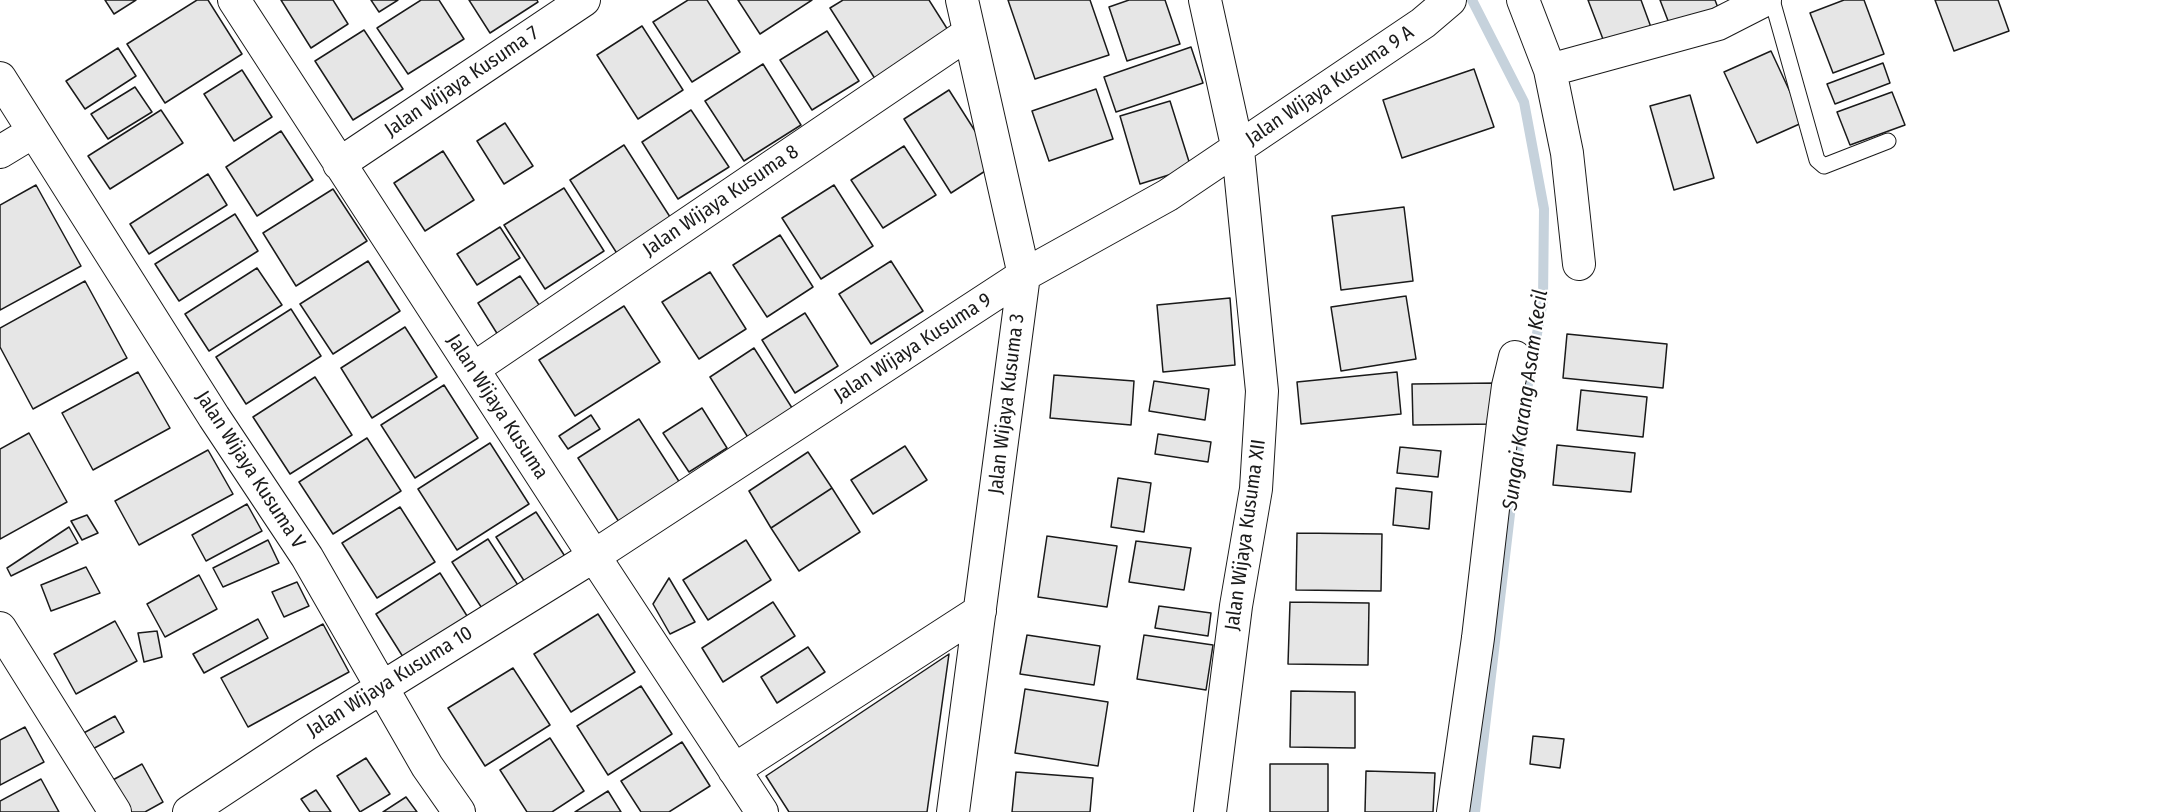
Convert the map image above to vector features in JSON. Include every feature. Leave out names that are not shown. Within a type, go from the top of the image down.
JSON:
[{"type":"street","name":"Jalan Wijaya Kusuma","points":[[234,0],[762,812]]},
{"type":"street","name":"Jalan Wijaya Kusuma 7","points":[[339,164],[584,0]]},
{"type":"street","name":"Jalan Wijaya Kusuma 3","points":[[953,812],[1024,274],[962,0]]},
{"type":"street","name":"Jalan Wijaya Kusuma XII","points":[[1205,0],[1238,150],[1262,391],[1256,489],[1236,606],[1210,812]]},
{"type":"street","name":"Jalan Wijaya Kusuma 9 A","points":[[1238,150],[1423,23],[1450,0]]},
{"type":"street","points":[[1523,0],[1550,70],[1567,153],[1579,264]]},
{"type":"street","points":[[1550,70],[1718,24],[1765,0]]},
{"type":"street","name":"Jalan Wijaya Kusuma 8","points":[[473,369],[969,33]]},
{"type":"street","name":"Jalan Wijaya Kusuma V","points":[[0,78],[214,417],[307,557],[427,766],[459,812]]},
{"type":"street","points":[[0,152],[33,132]]},
{"type":"street","name":"Jalan Wijaya Kusuma 9","points":[[594,556],[1024,274],[1168,195],[1238,150]]},
{"type":"street","points":[[1453,812],[1479,638],[1503,423],[1515,357]]},
{"type":"street","name":"Jalan Wijaya Kusuma 10","points":[[189,812],[307,734],[594,556]]},
{"type":"street","points":[[734,770],[980,611]]},
{"type":"street","points":[[0,628],[115,812]]},
{"type":"lane","points":[[1772,0],[1817,160],[1824,166],[1888,141]]},
{"type":"building","points":[[105,0],[136,0],[114,14]]},
{"type":"building","points":[[197,0],[208,0],[242,54],[165,103],[127,44]]},
{"type":"building","points":[[281,0],[333,0],[348,24],[311,48]]},
{"type":"building","points":[[371,0],[398,0],[379,12]]},
{"type":"building","points":[[421,0],[439,0],[464,39],[408,74],[377,28]]},
{"type":"building","points":[[469,0],[537,0],[538,2],[490,33]]},
{"type":"building","points":[[688,0],[707,0],[740,52],[692,82],[653,22]]},
{"type":"building","points":[[738,0],[812,0],[760,34]]},
{"type":"building","points":[[843,0],[929,0],[953,38],[879,85],[830,8]]},
{"type":"building","points":[[1008,0],[1090,0],[1109,55],[1035,79]]},
{"type":"building","points":[[1129,0],[1165,0],[1180,44],[1127,61],[1109,7]]},
{"type":"building","points":[[1588,0],[1641,0],[1652,30],[1606,47]]},
{"type":"building","points":[[1660,0],[1715,0],[1720,13],[1672,31]]},
{"type":"building","points":[[1844,0],[1864,0],[1884,54],[1833,73],[1810,13]]},
{"type":"building","points":[[1935,0],[1998,0],[2009,31],[1954,51]]},
{"type":"building","points":[[642,26],[683,90],[638,119],[597,55]]},
{"type":"building","points":[[364,30],[403,89],[353,120],[315,61]]},
{"type":"building","points":[[827,31],[859,81],[812,110],[780,60]]},
{"type":"building","points":[[1191,47],[1203,83],[1116,112],[1104,77]]},
{"type":"building","points":[[118,48],[136,76],[85,109],[66,81]]},
{"type":"building","points":[[1771,51],[1804,122],[1757,143],[1724,72]]},
{"type":"building","points":[[1883,63],[1890,83],[1835,104],[1827,84]]},
{"type":"building","points":[[763,64],[801,125],[744,161],[705,101]]},
{"type":"building","points":[[1474,69],[1494,127],[1402,158],[1383,100]]},
{"type":"building","points":[[242,70],[272,117],[234,141],[204,94]]},
{"type":"building","points":[[135,87],[152,112],[108,139],[91,114]]},
{"type":"building","points":[[1096,89],[1113,139],[1049,161],[1032,111]]},
{"type":"building","points":[[949,90],[996,164],[951,193],[904,119]]},
{"type":"building","points":[[1892,92],[1905,125],[1850,145],[1837,112]]},
{"type":"building","points":[[1690,95],[1714,178],[1674,190],[1650,106]]},
{"type":"building","points":[[1170,101],[1191,168],[1140,184],[1120,116]]},
{"type":"building","points":[[161,110],[183,143],[110,189],[88,156]]},
{"type":"building","points":[[691,110],[729,167],[678,199],[642,142]]},
{"type":"building","points":[[505,123],[533,166],[504,184],[477,141]]},
{"type":"building","points":[[281,131],[313,180],[257,216],[226,167]]},
{"type":"building","points":[[624,145],[672,220],[618,255],[570,180]]},
{"type":"building","points":[[904,146],[936,195],[883,228],[851,180]]},
{"type":"building","points":[[443,151],[474,200],[425,231],[394,183]]},
{"type":"building","points":[[208,174],[227,205],[149,254],[130,224]]},
{"type":"building","points":[[36,185],[81,266],[0,310],[0,205]]},
{"type":"building","points":[[834,185],[873,246],[821,279],[782,218]]},
{"type":"building","points":[[564,188],[604,251],[545,289],[504,225]]},
{"type":"building","points":[[333,189],[367,241],[296,286],[263,233]]},
{"type":"building","points":[[1404,207],[1413,281],[1341,290],[1332,216]]},
{"type":"building","points":[[235,214],[258,251],[179,301],[155,264]]},
{"type":"building","points":[[500,227],[520,258],[477,285],[457,254]]},
{"type":"building","points":[[780,235],[813,287],[767,317],[733,265]]},
{"type":"building","points":[[368,261],[400,311],[333,354],[300,304]]},
{"type":"building","points":[[891,261],[923,311],[871,344],[839,294]]},
{"type":"building","points":[[257,268],[282,305],[209,351],[185,314]]},
{"type":"building","points":[[710,272],[746,329],[699,359],[662,302]]},
{"type":"building","points":[[520,276],[541,308],[498,335],[478,303]]},
{"type":"building","points":[[85,281],[127,358],[33,409],[0,347],[0,328]]},
{"type":"building","points":[[1406,296],[1416,359],[1341,371],[1331,307]]},
{"type":"building","points":[[1230,298],[1235,365],[1163,372],[1157,305]]},
{"type":"building","points":[[624,306],[660,362],[575,416],[539,360]]},
{"type":"building","points":[[291,309],[321,356],[246,404],[216,357]]},
{"type":"building","points":[[805,313],[838,366],[795,393],[762,340]]},
{"type":"building","points":[[405,327],[437,377],[372,418],[341,368]]},
{"type":"building","points":[[1567,334],[1667,344],[1663,388],[1563,378]]},
{"type":"building","points":[[754,348],[794,411],[749,439],[710,377]]},
{"type":"building","points":[[138,372],[170,428],[93,470],[62,413]]},
{"type":"building","points":[[1397,372],[1401,414],[1301,424],[1297,382]]},
{"type":"building","points":[[1054,375],[1134,381],[1131,425],[1050,418]]},
{"type":"building","points":[[315,377],[352,435],[290,474],[253,417]]},
{"type":"building","points":[[1154,381],[1209,389],[1205,420],[1149,411]]},
{"type":"building","points":[[1497,383],[1497,424],[1413,425],[1412,384]]},
{"type":"building","points":[[444,385],[478,438],[415,478],[381,425]]},
{"type":"building","points":[[1581,390],[1647,397],[1643,437],[1577,430]]},
{"type":"building","points":[[702,408],[727,448],[689,472],[663,433]]},
{"type":"building","points":[[591,415],[600,429],[568,449],[559,436]]},
{"type":"building","points":[[639,419],[680,483],[619,522],[578,458]]},
{"type":"building","points":[[29,433],[67,502],[0,539],[0,449]]},
{"type":"building","points":[[1158,434],[1211,442],[1208,462],[1155,454]]},
{"type":"building","points":[[367,438],[401,491],[333,534],[299,482]]},
{"type":"building","points":[[490,443],[529,504],[457,550],[418,489]]},
{"type":"building","points":[[1557,445],[1635,453],[1631,492],[1553,485]]},
{"type":"building","points":[[905,446],[927,480],[873,514],[851,480]]},
{"type":"building","points":[[1400,447],[1441,451],[1438,477],[1397,473]]},
{"type":"building","points":[[208,450],[233,494],[139,545],[115,501]]},
{"type":"building","points":[[808,452],[832,488],[771,528],[749,491]]},
{"type":"building","points":[[1118,478],[1151,483],[1144,532],[1111,527]]},
{"type":"building","points":[[832,488],[860,532],[799,571],[771,528]]},
{"type":"building","points":[[1396,488],[1432,492],[1429,529],[1393,525]]},
{"type":"building","points":[[247,504],[262,531],[206,561],[192,535]]},
{"type":"building","points":[[400,507],[435,562],[377,598],[342,543]]},
{"type":"building","points":[[536,512],[570,564],[530,590],[496,537]]},
{"type":"building","points":[[87,515],[98,533],[82,540],[71,521]]},
{"type":"building","points":[[69,527],[78,543],[11,576],[7,568]]},
{"type":"building","points":[[1297,533],[1382,534],[1381,591],[1296,590]]},
{"type":"building","points":[[1047,536],[1117,546],[1107,607],[1038,597]]},
{"type":"building","points":[[488,539],[523,593],[487,616],[452,562]]},
{"type":"building","points":[[268,540],[279,563],[223,587],[213,568]]},
{"type":"building","points":[[746,540],[771,580],[708,620],[683,580]]},
{"type":"building","points":[[1136,541],[1191,548],[1184,590],[1129,582]]},
{"type":"building","points":[[86,567],[100,593],[51,611],[41,585]]},
{"type":"building","points":[[440,573],[474,627],[410,668],[376,614]]},
{"type":"building","points":[[199,575],[217,609],[165,637],[147,604]]},
{"type":"building","points":[[669,578],[695,622],[670,634],[653,604]]},
{"type":"building","points":[[297,582],[309,606],[284,617],[272,592]]},
{"type":"building","points":[[773,602],[795,636],[723,682],[702,648]]},
{"type":"building","points":[[1290,602],[1369,603],[1368,665],[1288,664]]},
{"type":"building","points":[[1159,606],[1211,613],[1208,636],[1155,628]]},
{"type":"building","points":[[598,614],[635,672],[571,712],[534,654]]},
{"type":"building","points":[[258,619],[268,638],[204,673],[193,654]]},
{"type":"building","points":[[115,621],[137,661],[76,694],[54,654]]},
{"type":"building","points":[[323,624],[349,672],[248,727],[221,678]]},
{"type":"building","points":[[157,631],[162,657],[144,662],[138,633]]},
{"type":"building","points":[[1027,635],[1100,646],[1094,685],[1020,674]]},
{"type":"building","points":[[1144,635],[1213,645],[1206,690],[1137,679]]},
{"type":"building","points":[[808,647],[825,672],[777,703],[761,677]]},
{"type":"building","points":[[949,654],[927,812],[789,812],[766,776]]},
{"type":"building","points":[[513,668],[550,725],[485,766],[448,708]]},
{"type":"building","points":[[641,686],[672,734],[608,775],[577,726]]},
{"type":"building","points":[[1025,689],[1108,702],[1098,766],[1015,753]]},
{"type":"building","points":[[1291,691],[1355,692],[1355,748],[1290,747]]},
{"type":"building","points":[[115,716],[124,732],[89,751],[80,735]]},
{"type":"building","points":[[25,727],[44,762],[0,785],[0,740]]},
{"type":"building","points":[[1533,736],[1564,739],[1560,768],[1530,764]]},
{"type":"building","points":[[550,738],[584,791],[552,812],[527,812],[500,770]]},
{"type":"building","points":[[682,742],[710,786],[669,812],[641,812],[621,781]]},
{"type":"building","points":[[366,758],[390,794],[360,812],[337,776]]},
{"type":"building","points":[[142,764],[163,802],[145,812],[129,812],[111,781]]},
{"type":"building","points":[[1270,764],[1328,764],[1328,812],[1270,812]]},
{"type":"building","points":[[1366,771],[1435,773],[1433,812],[1365,812]]},
{"type":"building","points":[[1016,772],[1093,778],[1090,812],[1012,812]]},
{"type":"building","points":[[41,779],[59,812],[0,812],[0,801]]},
{"type":"building","points":[[316,790],[331,812],[310,812],[301,799]]},
{"type":"building","points":[[608,791],[621,812],[575,812]]},
{"type":"building","points":[[406,797],[417,812],[383,812]]},
{"type":"waterway","name":"Sungai Karang Asam Kecil","points":[[1472,0],[1524,102],[1544,209],[1543,300],[1520,429],[1475,812]]}]
